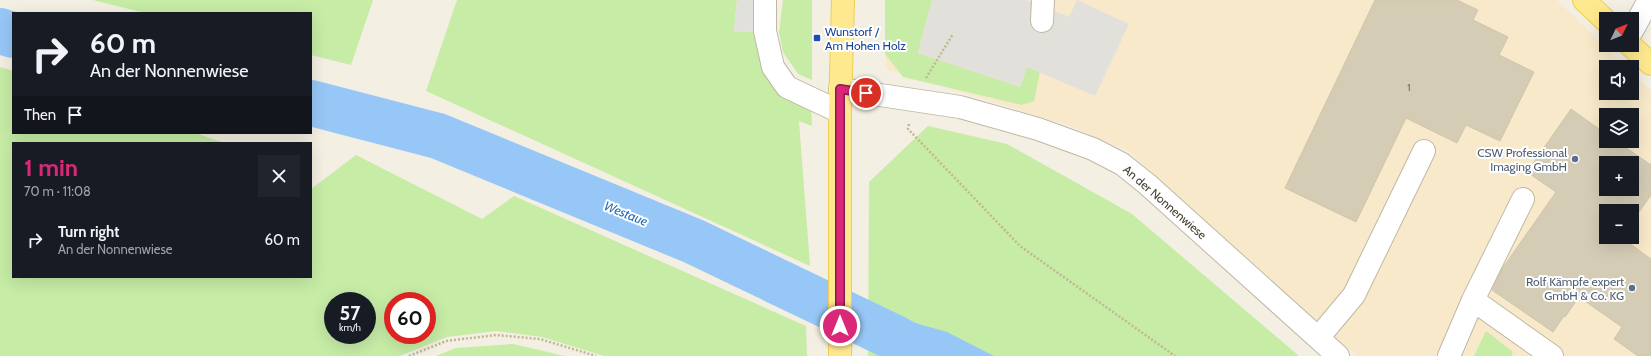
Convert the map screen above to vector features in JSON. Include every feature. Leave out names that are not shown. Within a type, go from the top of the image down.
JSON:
[{"type":"main road","points":[[840,356],[839,193],[842,0]]},
{"type":"main road","points":[[1584,0],[1599,14]]},
{"type":"main road","points":[[1638,52],[1651,64]]},
{"type":"street","points":[[766,0],[765,30],[773,67],[787,87],[840,112]]},
{"type":"street","points":[[1042,21],[1043,0]]},
{"type":"street","points":[[1639,18],[1649,0]]},
{"type":"street","name":"An der Nonnenwiese","points":[[840,89],[960,107],[1038,128],[1093,149],[1122,164],[1338,356]]},
{"type":"street","points":[[1318,338],[1354,294],[1424,150]]},
{"type":"street","points":[[1449,356],[1473,300],[1523,200]]},
{"type":"street","points":[[1473,300],[1552,356]]},
{"type":"path","points":[[953,34],[913,100],[908,129],[1020,246],[1175,356]]},
{"type":"path","points":[[409,356],[446,341],[496,335],[540,339],[596,356]]},
{"type":"shaded area","points":[[737,0],[757,0],[754,32],[734,31]]},
{"type":"shaded area","points":[[886,0],[1557,0],[1599,41],[1599,52],[1611,52],[1619,60],[1599,60],[1599,100],[1639,100],[1639,80],[1651,91],[1651,356],[1357,356],[1127,150],[1068,125],[886,69]]},
{"type":"shaded area","points":[[932,0],[1026,0],[1069,17],[1077,0],[1129,24],[1095,96],[1027,67],[1020,87],[918,53]]},
{"type":"green space","points":[[93,0],[373,0],[351,65],[312,55],[312,12],[141,12]]},
{"type":"green space","points":[[457,0],[737,0],[734,31],[754,32],[760,62],[774,85],[791,101],[811,106],[812,126],[799,121],[810,266],[426,91]]},
{"type":"green space","points":[[783,0],[812,0],[812,80],[798,74],[783,52],[779,32]]},
{"type":"green space","points":[[885,0],[932,0],[918,53],[1020,87],[1027,67],[1040,72],[1034,101],[1022,105],[903,77],[885,54]]},
{"type":"green space","points":[[0,67],[12,71],[12,134],[198,134],[222,142],[12,142],[12,278],[312,278],[312,188],[356,155],[482,219],[514,196],[806,326],[807,356],[604,356],[542,337],[496,331],[447,337],[436,341],[436,292],[384,292],[384,344],[430,344],[400,356],[0,356]]},
{"type":"green space","points":[[928,126],[1007,144],[1132,214],[1299,356],[868,356],[869,182]]},
{"type":"green space","points":[[1486,331],[1513,352],[1511,356],[1474,356]]},
{"type":"green space","points":[[513,344],[565,356],[436,356],[456,348]]},
{"type":"water","points":[[869,310],[947,332],[994,356],[888,356],[872,348]]},
{"type":"building","points":[[1375,0],[1457,0],[1478,10],[1473,20],[1508,37],[1499,55],[1534,72],[1500,141],[1466,125],[1457,143],[1406,118],[1356,222],[1285,188]]},
{"type":"building","points":[[1571,109],[1599,129],[1599,148],[1626,148],[1638,156],[1599,156],[1599,196],[1639,196],[1639,157],[1651,165],[1651,195],[1639,212],[1639,204],[1599,204],[1599,244],[1631,244],[1651,259],[1651,356],[1638,356],[1614,339],[1622,327],[1579,297],[1553,332],[1492,290],[1502,269],[1556,192],[1527,172]]},
{"type":"waterway","name":"Westaue","points":[[0,31],[12,35]]},
{"type":"waterway","name":"Westaue","points":[[312,103],[438,136],[693,241],[893,337],[929,356]]},
{"type":"place","name":"Wunstorf / Am Hohen Holz","points":[[817,38]]},
{"type":"place","name":"CSW Professional Imaging GmbH","points":[[1575,159]]},
{"type":"place","name":"Rolf Kämpfe expert GmbH & Co. KG","points":[[1632,288]]},
{"type":"route","points":[[840,326],[840,89],[866,93]]}]
